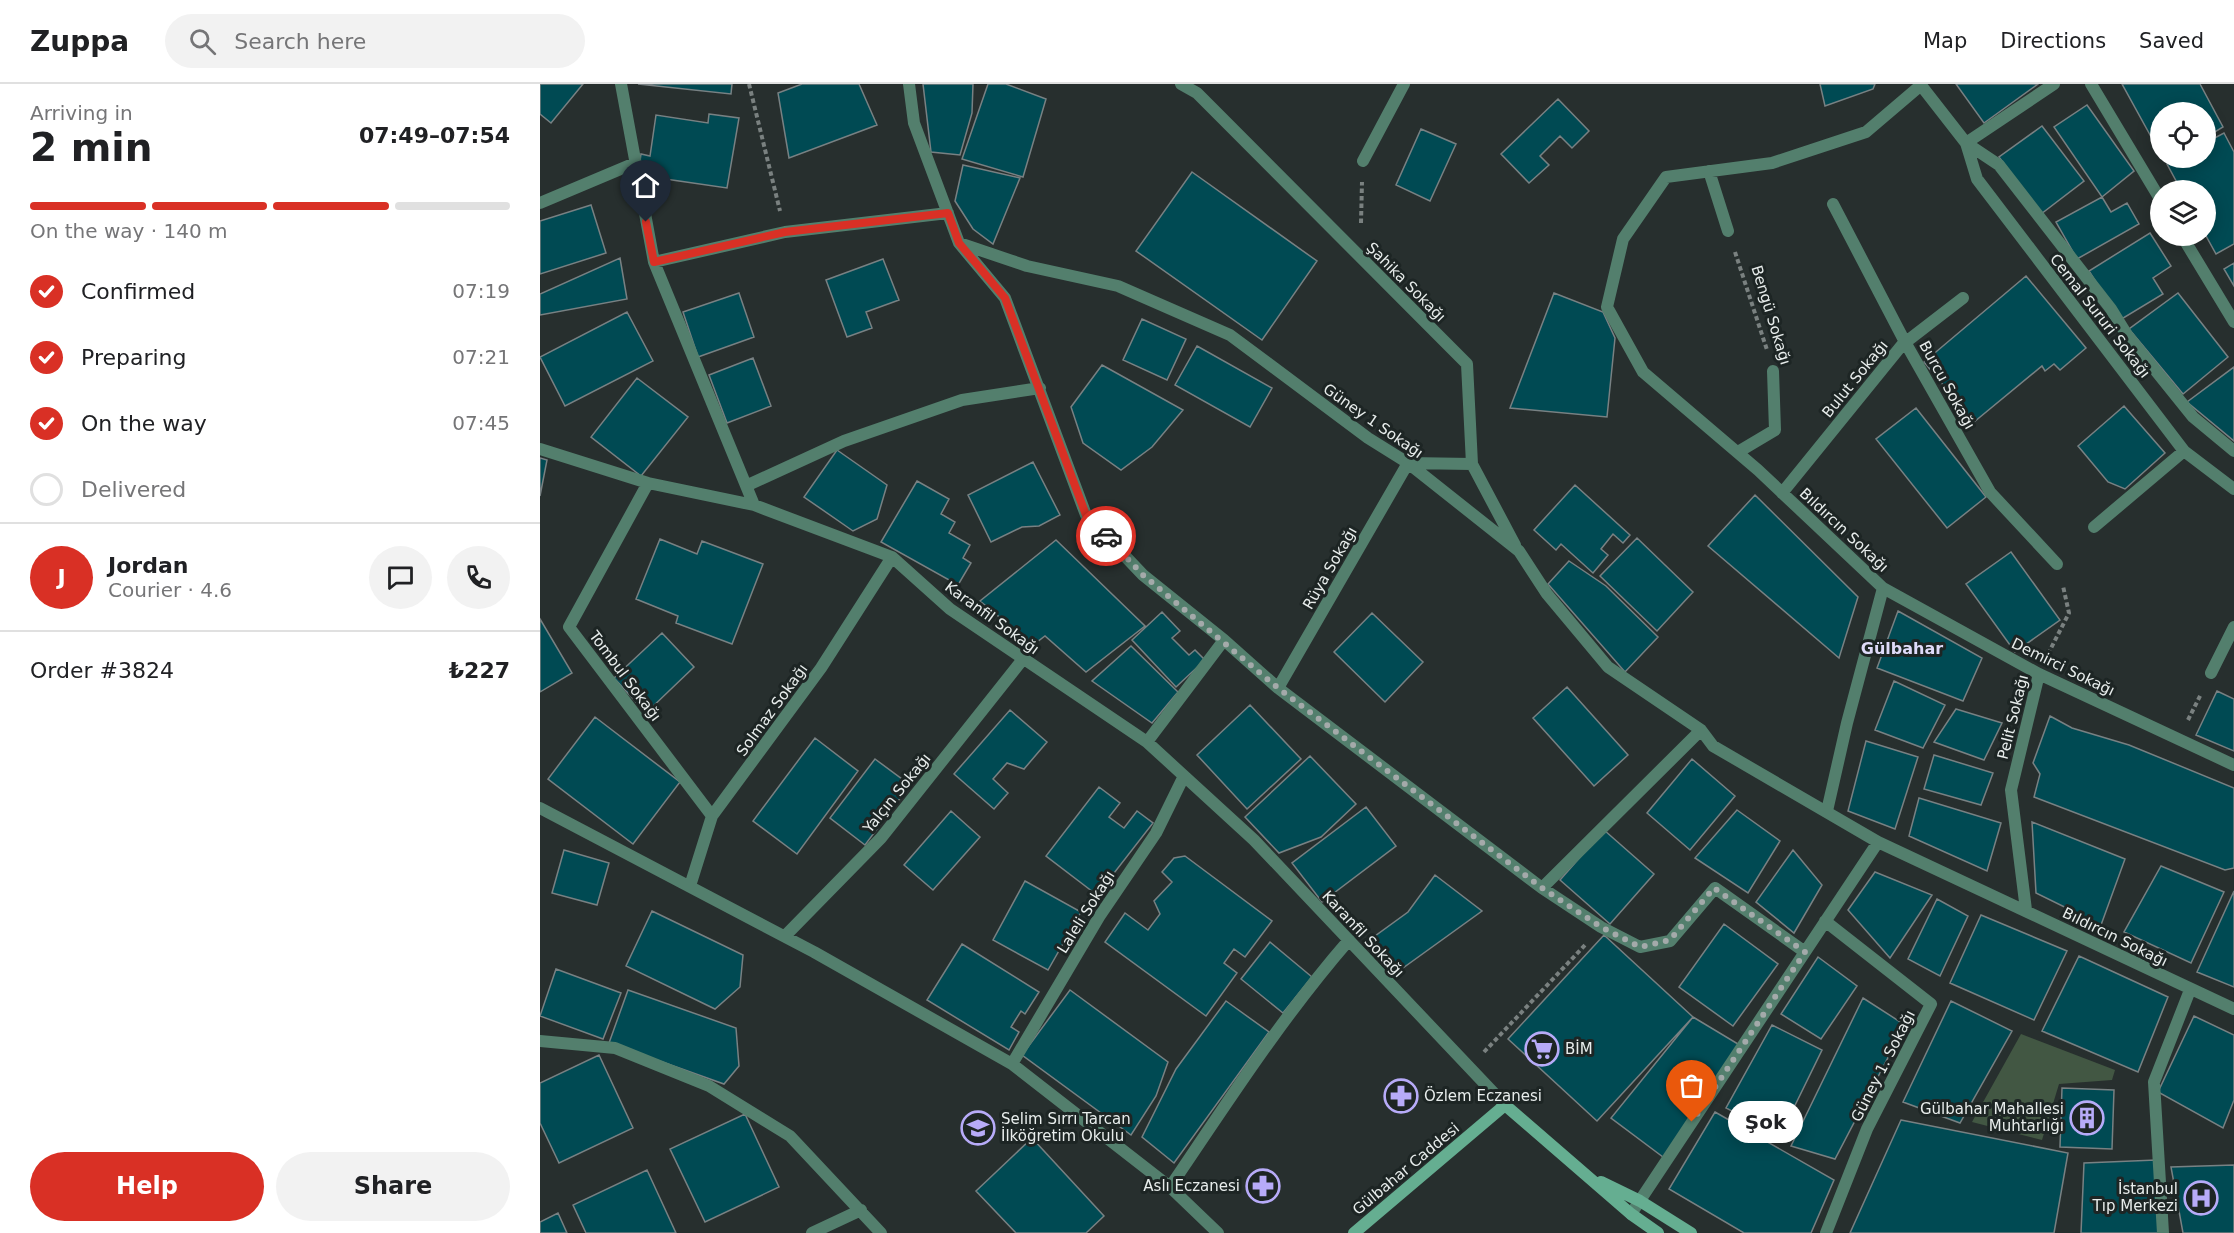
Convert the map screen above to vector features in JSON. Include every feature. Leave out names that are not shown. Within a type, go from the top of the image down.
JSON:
[{"type":"street","points":[[621,84],[654,262],[748,485],[754,505]]},
{"type":"street","points":[[909,84],[914,123],[959,243],[1005,298],[1086,515],[1143,575],[1224,640],[1278,688],[1542,888],[1601,927],[1640,947],[1670,940],[1714,888],[1805,952]]},
{"type":"street","name":"Şahika Sokağı","points":[[1181,84],[1197,93],[1467,364],[1472,464],[1519,551]]},
{"type":"street","points":[[1363,161],[1404,84]]},
{"type":"street","points":[[1966,143],[2054,84]]},
{"type":"street","points":[[2091,84],[2150,182]]},
{"type":"street","name":"Cemal Sururi Sokağı","points":[[1920,85],[1966,143],[1999,165],[2111,309],[2127,335],[2193,417],[2234,451]]},
{"type":"street","name":"Bıldırcın Sokağı","points":[[1920,85],[1866,132],[1772,163],[1666,177],[1623,239],[1607,307],[1643,372],[1738,453],[1883,588],[1846,723],[1827,811],[1878,842],[2234,1009]]},
{"type":"street","name":"Cemal Sururi Sokağı","points":[[1966,143],[1977,179],[2184,451],[2234,489]]},
{"type":"street","points":[[540,203],[635,163]]},
{"type":"street","points":[[1709,171],[1728,231]]},
{"type":"street","name":"Burcu Sokağı","points":[[1833,204],[1905,342],[1990,492],[2057,564]]},
{"type":"street","points":[[654,262],[785,232],[948,213]]},
{"type":"street","name":"Güney 1 Sokağı","points":[[959,243],[1027,266],[1118,286],[1230,335],[1368,438],[1408,463],[1519,551],[1547,594],[1608,667],[1701,730],[1713,746],[1827,811]]},
{"type":"street","points":[[2188,246],[2234,322]]},
{"type":"street","name":"Bulut Sokağı","points":[[1782,493],[1905,342],[1963,298]]},
{"type":"street","name":"Bengü Sokağı","points":[[1738,453],[1775,430],[1773,370]]},
{"type":"street","points":[[748,485],[844,441],[962,400],[1040,388]]},
{"type":"street","name":"Karanfil Sokağı","points":[[540,449],[648,483],[754,505],[892,557],[950,609],[1147,742],[1254,840],[1505,1105]]},
{"type":"street","points":[[2094,527],[2184,451]]},
{"type":"street","points":[[1408,463],[1472,464]]},
{"type":"street","name":"Rüya Sokağı","points":[[1278,688],[1408,463]]},
{"type":"street","name":"Tombul Sokağı","points":[[648,483],[569,627],[712,816]]},
{"type":"street","name":"Solmaz Sokağı","points":[[690,886],[712,816],[821,668],[892,557]]},
{"type":"street","name":"Demirci Sokağı","points":[[1883,588],[2039,674],[2234,765]]},
{"type":"street","points":[[2211,673],[2234,627]]},
{"type":"street","points":[[1147,742],[1224,640]]},
{"type":"street","name":"Yalçın Sokağı","points":[[784,936],[881,838],[1023,659]]},
{"type":"street","name":"Pelit Sokağı","points":[[2026,910],[2011,789],[2039,674]]},
{"type":"street","points":[[1542,888],[1701,730]]},
{"type":"street","name":"Laleli Sokağı","points":[[1012,1064],[1099,917],[1156,833],[1184,776]]},
{"type":"street","points":[[540,808],[784,936],[1012,1064],[1170,1187],[1218,1233]]},
{"type":"street","points":[[1631,1214],[1878,842]]},
{"type":"street","name":"Güney 1. Sokağı","points":[[1825,921],[1931,1004],[1867,1129],[1826,1233]]},
{"type":"street","points":[[1170,1187],[1249,1070],[1315,980],[1348,940]]},
{"type":"street","points":[[2163,1233],[2154,1082],[2190,990]]},
{"type":"street","points":[[540,1041],[615,1048],[709,1086],[790,1136],[881,1233]]},
{"type":"street","points":[[1505,1105],[1631,1214],[1658,1233]]},
{"type":"street","name":"Gülbahar Caddesi","points":[[1354,1233],[1505,1105]]},
{"type":"street","points":[[1586,1174],[1640,1201],[1691,1233]]},
{"type":"street","points":[[812,1233],[861,1210]]},
{"type":"path","points":[[749,84],[785,232]]},
{"type":"path","points":[[1359,256],[1363,161]]},
{"type":"path","name":"Bengü Sokağı","points":[[1728,231],[1773,370]]},
{"type":"path","name":"Pelit Sokağı","points":[[2039,674],[2069,613],[2057,564]]},
{"type":"path","points":[[2179,739],[2211,673]]},
{"type":"path","points":[[1469,1068],[1601,927]]},
{"type":"green space","points":[[2021,1034],[2115,1070],[2112,1080],[2059,1084],[2042,1140],[1972,1122]]},
{"type":"building","points":[[540,84],[583,84],[551,123],[540,114]]},
{"type":"building","points":[[638,84],[732,84],[731,94]]},
{"type":"building","points":[[802,84],[859,84],[877,125],[789,158],[778,93]]},
{"type":"building","points":[[923,84],[973,84],[972,113],[960,155],[931,152]]},
{"type":"building","points":[[988,84],[1006,84],[1046,99],[1023,177],[962,159]]},
{"type":"building","points":[[1820,84],[1875,84],[1873,89],[1825,106]]},
{"type":"building","points":[[1956,84],[2038,84],[1984,123]]},
{"type":"building","points":[[2122,84],[2200,84],[2210,102],[2150,102],[2150,135]]},
{"type":"building","points":[[1558,99],[1589,131],[1572,148],[1560,136],[1540,156],[1549,165],[1529,183],[1501,154]]},
{"type":"building","points":[[2087,105],[2134,171],[2102,197],[2054,127]]},
{"type":"building","points":[[709,114],[739,118],[727,188],[638,175],[641,154],[650,156],[656,115],[708,123]]},
{"type":"building","points":[[2216,114],[2223,127],[2216,131]]},
{"type":"building","points":[[2042,126],[2084,181],[2041,214],[1999,157]]},
{"type":"building","points":[[1421,129],[1456,144],[1430,201],[1396,185]]},
{"type":"building","points":[[2224,133],[2234,152],[2234,244],[2216,254],[2212,246],[2216,246],[2216,180],[2176,180],[2169,168],[2216,168],[2216,137]]},
{"type":"building","points":[[963,165],[1020,178],[993,244],[973,229],[955,201]]},
{"type":"building","points":[[1192,172],[1317,261],[1262,340],[1136,251]]},
{"type":"building","points":[[2102,197],[2111,212],[2127,203],[2139,224],[2077,259],[2056,222]]},
{"type":"building","points":[[591,205],[606,253],[540,274],[540,221]]},
{"type":"building","points":[[2150,233],[2150,246],[2158,246],[2171,266],[2153,278],[2163,294],[2120,320],[2089,271]]},
{"type":"building","points":[[620,258],[627,299],[540,315],[540,294]]},
{"type":"building","points":[[883,259],[899,300],[866,312],[872,328],[847,337],[826,280]]},
{"type":"building","points":[[2234,263],[2234,286],[2224,269]]},
{"type":"building","points":[[2026,276],[2086,348],[2060,370],[2054,364],[2045,371],[2042,366],[1974,422],[1924,362]]},
{"type":"building","points":[[739,293],[754,337],[698,357],[683,312]]},
{"type":"building","points":[[1554,293],[1603,312],[1615,338],[1607,417],[1510,408]]},
{"type":"building","points":[[2178,293],[2228,357],[2183,394],[2129,329]]},
{"type":"building","points":[[627,312],[653,361],[565,406],[540,357]]},
{"type":"building","points":[[1142,319],[1186,339],[1167,380],[1123,360]]},
{"type":"building","points":[[1197,346],[1272,388],[1250,427],[1175,385]]},
{"type":"building","points":[[753,358],[771,406],[727,423],[709,375]]},
{"type":"building","points":[[1102,365],[1183,410],[1152,447],[1121,470],[1083,443],[1071,407]]},
{"type":"building","points":[[2234,367],[2234,441],[2187,402]]},
{"type":"building","points":[[637,378],[688,417],[641,476],[591,437]]},
{"type":"building","points":[[2124,406],[2165,453],[2125,489],[2108,482],[2078,446]]},
{"type":"building","points":[[1916,408],[1986,497],[1947,528],[1876,439]]},
{"type":"building","points":[[837,450],[887,485],[877,519],[853,531],[804,497]]},
{"type":"building","points":[[540,458],[547,460],[540,496]]},
{"type":"building","points":[[1033,462],[1060,515],[1039,526],[1022,527],[991,542],[968,495]]},
{"type":"building","points":[[917,481],[949,499],[941,514],[955,522],[949,533],[970,545],[963,558],[971,563],[958,585],[881,542]]},
{"type":"building","points":[[1575,485],[1630,535],[1623,543],[1613,534],[1601,549],[1608,555],[1593,573],[1561,544],[1556,550],[1534,530]]},
{"type":"building","points":[[1755,495],[1858,597],[1839,658],[1708,546]]},
{"type":"building","points":[[1637,538],[1693,592],[1657,631],[1600,576]]},
{"type":"building","points":[[660,539],[697,554],[702,541],[763,564],[732,644],[676,623],[678,616],[636,599]]},
{"type":"building","points":[[1056,540],[1145,626],[1086,672],[1045,636],[1033,645],[980,601]]},
{"type":"building","points":[[2011,552],[2060,620],[2015,652],[1966,584]]},
{"type":"building","points":[[1569,561],[1606,586],[1658,637],[1625,672],[1548,584]]},
{"type":"building","points":[[1898,611],[1982,658],[1963,701],[1877,668]]},
{"type":"building","points":[[1162,612],[1180,631],[1172,638],[1189,655],[1195,650],[1205,660],[1176,687],[1132,640]]},
{"type":"building","points":[[1372,613],[1423,662],[1385,702],[1334,652]]},
{"type":"building","points":[[540,619],[572,673],[540,692]]},
{"type":"building","points":[[662,633],[694,667],[646,713],[614,678]]},
{"type":"building","points":[[1131,646],[1178,692],[1152,723],[1092,681]]},
{"type":"building","points":[[1894,681],[1945,705],[1923,748],[1875,730]]},
{"type":"building","points":[[1567,687],[1628,755],[1594,786],[1533,718]]},
{"type":"building","points":[[2217,691],[2234,699],[2234,751],[2196,735]]},
{"type":"building","points":[[1250,705],[1301,759],[1247,809],[1197,755]]},
{"type":"building","points":[[1956,709],[2002,723],[1984,760],[1934,742]]},
{"type":"building","points":[[1010,710],[1047,742],[1024,769],[1007,763],[993,779],[1008,793],[994,809],[954,774]]},
{"type":"building","points":[[2050,716],[2072,728],[2129,745],[2234,788],[2234,868],[2225,870],[2034,797],[2040,774],[2033,763]]},
{"type":"building","points":[[595,717],[680,782],[633,844],[548,779]]},
{"type":"building","points":[[815,738],[858,771],[797,854],[753,821]]},
{"type":"building","points":[[1866,741],[1918,757],[1895,829],[1848,811]]},
{"type":"building","points":[[1934,755],[1993,773],[1981,805],[1924,789]]},
{"type":"building","points":[[1310,756],[1356,804],[1321,837],[1279,853],[1245,817]]},
{"type":"building","points":[[875,759],[910,785],[865,845],[830,818]]},
{"type":"building","points":[[1692,759],[1735,796],[1690,850],[1647,813]]},
{"type":"building","points":[[1099,787],[1120,803],[1109,817],[1124,828],[1137,811],[1153,823],[1097,895],[1046,856]]},
{"type":"building","points":[[1919,798],[2001,823],[1987,871],[1909,836]]},
{"type":"building","points":[[1366,807],[1396,846],[1322,902],[1292,863]]},
{"type":"building","points":[[1737,810],[1780,841],[1748,893],[1695,858]]},
{"type":"building","points":[[951,811],[980,837],[933,890],[904,865]]},
{"type":"building","points":[[2032,822],[2125,859],[2101,925],[2036,893]]},
{"type":"building","points":[[1604,830],[1654,874],[1610,924],[1560,880]]},
{"type":"building","points":[[564,850],[609,863],[597,905],[552,893]]},
{"type":"building","points":[[1793,850],[1822,885],[1794,933],[1756,902]]},
{"type":"building","points":[[1185,856],[1272,921],[1245,957],[1234,949],[1224,963],[1237,973],[1206,1016],[1105,942],[1125,913],[1148,930],[1160,914],[1154,901],[1172,882],[1162,872],[1174,858]]},
{"type":"building","points":[[2161,866],[2224,892],[2191,963],[2124,932]]},
{"type":"building","points":[[1875,872],[1932,895],[1890,958],[1848,910]]},
{"type":"building","points":[[1435,875],[1482,911],[1396,973],[1371,939],[1408,912]]},
{"type":"building","points":[[1025,881],[1081,912],[1048,970],[993,940]]},
{"type":"building","points":[[2234,891],[2234,987],[2197,972]]},
{"type":"building","points":[[1937,899],[1968,916],[1940,976],[1908,959]]},
{"type":"building","points":[[652,911],[743,955],[740,987],[715,1009],[626,966]]},
{"type":"building","points":[[1981,915],[2067,951],[2034,1020],[1950,983]]},
{"type":"building","points":[[1724,924],[1778,964],[1733,1026],[1679,987]]},
{"type":"building","points":[[1604,935],[1693,1017],[1597,1121],[1508,1039]]},
{"type":"building","points":[[1270,942],[1312,977],[1283,1013],[1241,979]]},
{"type":"building","points":[[962,944],[1039,992],[1025,1014],[1021,1011],[1011,1027],[1019,1032],[1009,1050],[927,1000]]},
{"type":"building","points":[[2079,956],[2168,997],[2138,1072],[2042,1031]]},
{"type":"building","points":[[1818,957],[1857,986],[1821,1039],[1781,1014]]},
{"type":"building","points":[[556,969],[621,993],[603,1039],[540,1016]]},
{"type":"building","points":[[628,990],[736,1028],[739,1066],[724,1084],[609,1043]]},
{"type":"building","points":[[1070,990],[1168,1062],[1156,1096],[1131,1135],[1022,1055]]},
{"type":"building","points":[[1863,998],[1905,1025],[1835,1159],[1791,1146]]},
{"type":"building","points":[[1226,1001],[1269,1032],[1174,1163],[1142,1137],[1176,1069]]},
{"type":"building","points":[[1951,1001],[2012,1031],[1960,1123],[1903,1102]]},
{"type":"building","points":[[2194,1016],[2234,1035],[2234,1100],[2223,1128],[2158,1092]]},
{"type":"building","points":[[1693,1017],[1743,1047],[1667,1160],[1611,1118]]},
{"type":"building","points":[[1772,1025],[1822,1050],[1780,1136],[1726,1108]]},
{"type":"building","points":[[599,1055],[633,1128],[559,1163],[540,1123],[540,1083]]},
{"type":"building","name":"Gülbahar Mahallesi Muhtarlığı","points":[[2062,1088],[2114,1090],[2112,1149],[2060,1147]]},
{"type":"building","points":[[1715,1112],[1834,1180],[1811,1233],[1744,1233],[1669,1189]]},
{"type":"building","points":[[745,1114],[779,1187],[705,1222],[670,1149]]},
{"type":"building","points":[[1901,1120],[2068,1153],[2054,1233],[1850,1233]]},
{"type":"building","points":[[1032,1138],[1104,1216],[1086,1233],[1016,1233],[976,1191]]},
{"type":"building","points":[[2156,1160],[2160,1233],[2081,1233],[2084,1163]]},
{"type":"building","name":"İstanbul Tıp Merkezi","points":[[2234,1165],[2234,1233],[2183,1233],[2171,1167]]},
{"type":"building","points":[[647,1170],[676,1233],[586,1233],[573,1205]]},
{"type":"building","points":[[558,1213],[567,1233],[540,1233],[540,1222]]},
{"type":"way so far","points":[[1106,536],[1143,575],[1224,640],[1278,688],[1542,888],[1601,927],[1640,947],[1670,940],[1714,888],[1805,952],[1692,1122]]},
{"type":"place","name":"BİM","points":[[1542,1049]]},
{"type":"place","name":"Özlem Eczanesi","points":[[1401,1096]]},
{"type":"place","name":"Gülbahar Mahallesi Muhtarlığı","points":[[2087,1118]]},
{"type":"place","name":"Şok","points":[[1692,1122]]},
{"type":"place","name":"Selim Sırrı Tarcan İlköğretim Okulu","points":[[978,1128]]},
{"type":"place","name":"Aslı Eczanesi","points":[[1263,1186]]},
{"type":"place","name":"İstanbul Tıp Merkezi","points":[[2201,1198]]},
{"type":"district","name":"Gülbahar","points":[[1902,648]]},
{"type":"route","points":[[646,222],[654,262],[785,232],[948,213],[959,243],[1005,298],[1086,515],[1106,536]]}]
